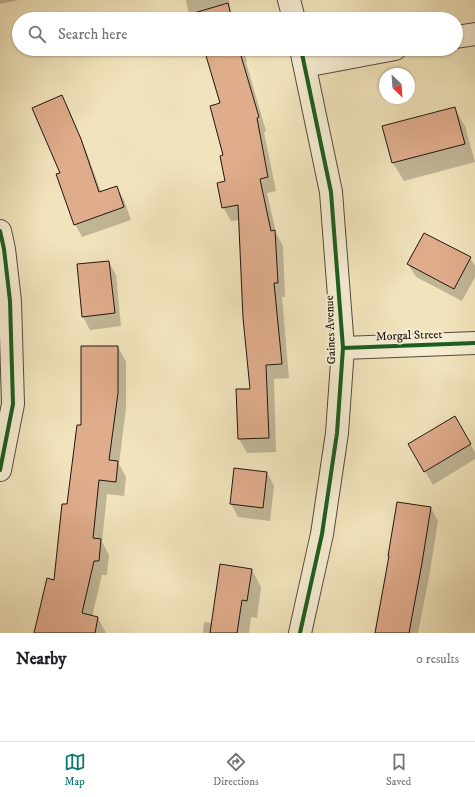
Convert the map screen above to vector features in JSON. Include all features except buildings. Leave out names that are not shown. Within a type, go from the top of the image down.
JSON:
[{"type":"street","points":[[289,0],[292,12]]},
{"type":"street","points":[[463,36],[475,34]]},
{"type":"street","points":[[303,58],[323,56]]},
{"type":"street","name":"Gaines Avenue","points":[[300,633],[322,534],[337,433],[343,348],[331,192],[303,58]]},
{"type":"street","points":[[0,470],[13,404],[10,301],[1,243]]},
{"type":"street","name":"Morgal Street","points":[[343,348],[475,343]]},
{"type":"cycle path","points":[[300,633],[322,534],[337,433],[343,348],[331,192],[302,56]]},
{"type":"cycle path","points":[[0,231],[4,249],[10,301],[13,404],[0,470]]},
{"type":"cycle path","points":[[343,348],[475,343]]}]
